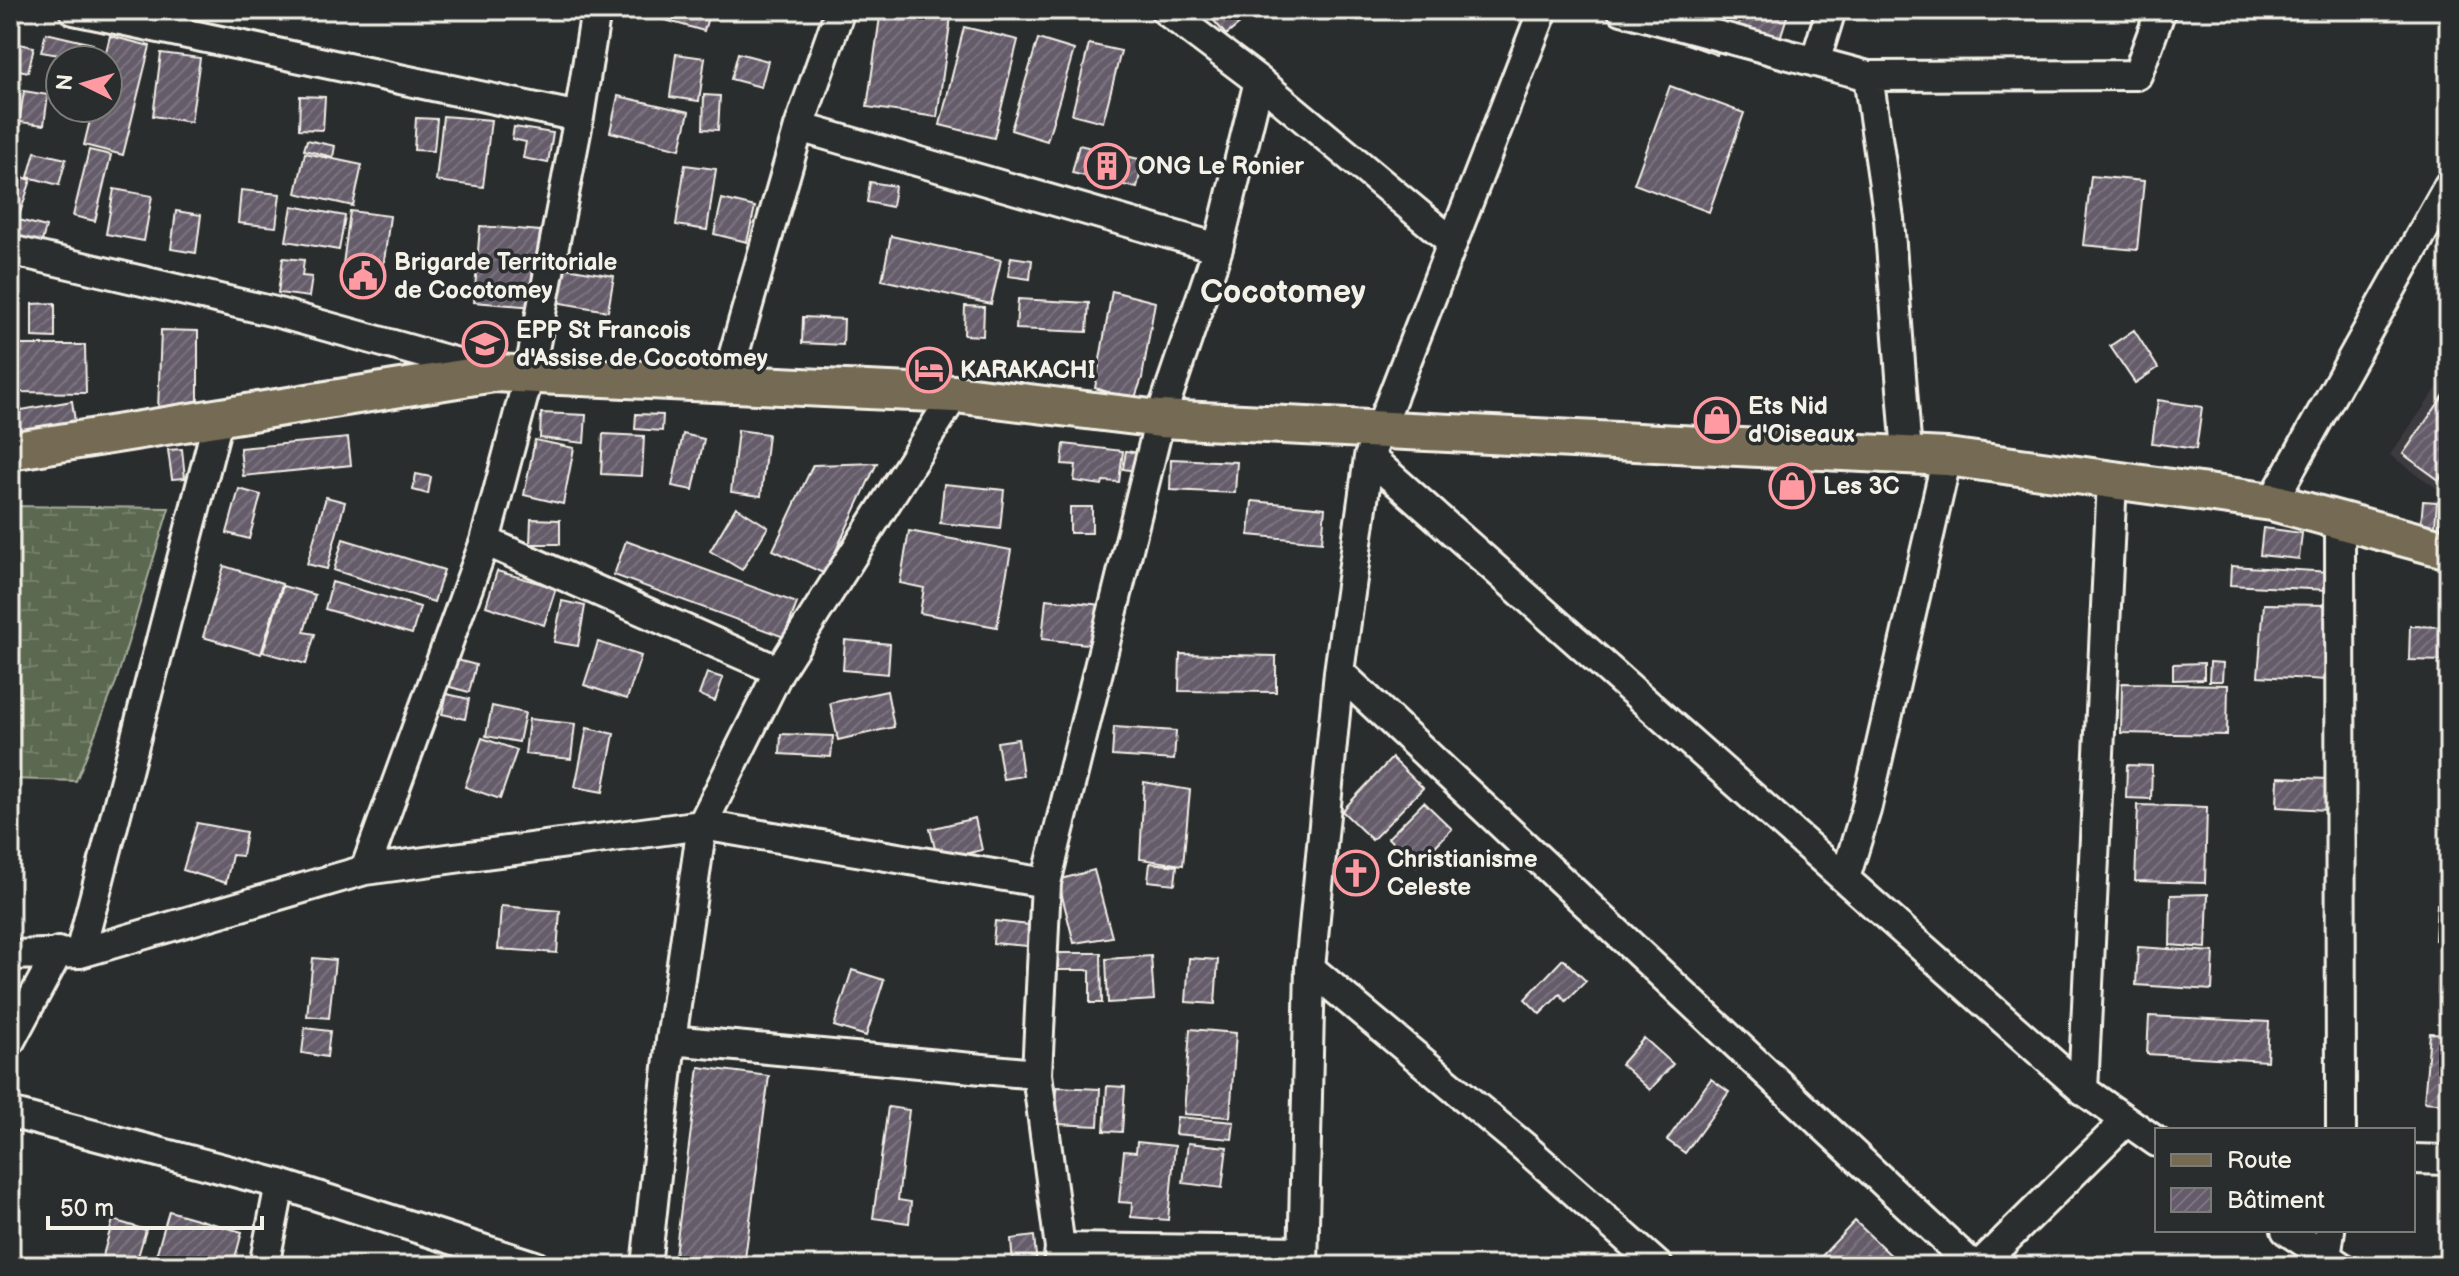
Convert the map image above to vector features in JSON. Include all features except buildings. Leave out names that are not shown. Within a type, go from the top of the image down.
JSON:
[{"type":"main road","points":[[10,451],[219,416],[511,374],[955,394],[1375,443],[1947,457],[2272,502],[2449,550]]},
{"type":"street","points":[[74,10],[579,117]]},
{"type":"street","points":[[365,870],[485,541],[511,374],[579,117],[596,10]]},
{"type":"street","points":[[725,385],[799,127],[840,10]]},
{"type":"street","points":[[1165,10],[1259,81],[1451,241]]},
{"type":"street","points":[[1259,81],[1218,248],[1160,419],[1046,883],[1037,1074],[1059,1257],[1302,1259],[1310,968],[1339,672],[1375,443],[1543,10]]},
{"type":"street","points":[[1622,10],[1868,76],[2137,75],[2161,10]]},
{"type":"street","points":[[1815,62],[1831,10]]},
{"type":"street","points":[[1868,76],[1889,219],[1907,454]]},
{"type":"street","points":[[799,127],[1218,248]]},
{"type":"street","points":[[2272,502],[2449,185]]},
{"type":"street","points":[[10,250],[275,312],[511,374]]},
{"type":"street","points":[[646,1266],[671,1040],[702,825],[779,671],[955,394]]},
{"type":"street","points":[[10,1041],[69,952],[219,416]]},
{"type":"street","points":[[1375,443],[1845,878],[2083,1090],[2155,1141]]},
{"type":"street","points":[[1845,878],[1866,810],[1947,457]]},
{"type":"street","points":[[2083,1090],[2112,480]]},
{"type":"street","points":[[2340,520],[2341,1128]]},
{"type":"street","points":[[485,541],[779,671]]},
{"type":"street","points":[[1339,672],[1973,1266]]},
{"type":"street","points":[[10,955],[69,952],[365,870],[702,825],[1046,883]]},
{"type":"street","points":[[1310,968],[1522,1145],[1658,1266]]},
{"type":"street","points":[[671,1040],[1037,1074]]},
{"type":"street","points":[[10,1113],[280,1184],[535,1266]]},
{"type":"street","points":[[1979,1266],[2126,1121]]},
{"type":"street","points":[[2415,1159],[2449,1160]]},
{"type":"street","points":[[264,1266],[280,1184]]},
{"type":"street","points":[[2290,1232],[2332,1251]]},
{"type":"shaded area","points":[[2449,371],[2449,497],[2390,455]]},
{"type":"green space","points":[[10,506],[169,508],[116,682],[76,781],[10,779]]},
{"type":"place","name":"ONG Le Ronier","points":[[1107,166]]},
{"type":"place","name":"Brigarde Territoriale de Cocotomey","points":[[363,276]]},
{"type":"place","name":"EPP St Francois d'Assise de Cocotomey","points":[[485,344]]},
{"type":"place","name":"KARAKACHI","points":[[929,370]]},
{"type":"place","name":"Ets Nid d'Oiseaux","points":[[1717,420]]},
{"type":"place","name":"Les 3C","points":[[1792,486]]},
{"type":"place","name":"Christianisme Celeste","points":[[1356,873]]},
{"type":"district","name":"Cocotomey","points":[[1283,292]]}]
